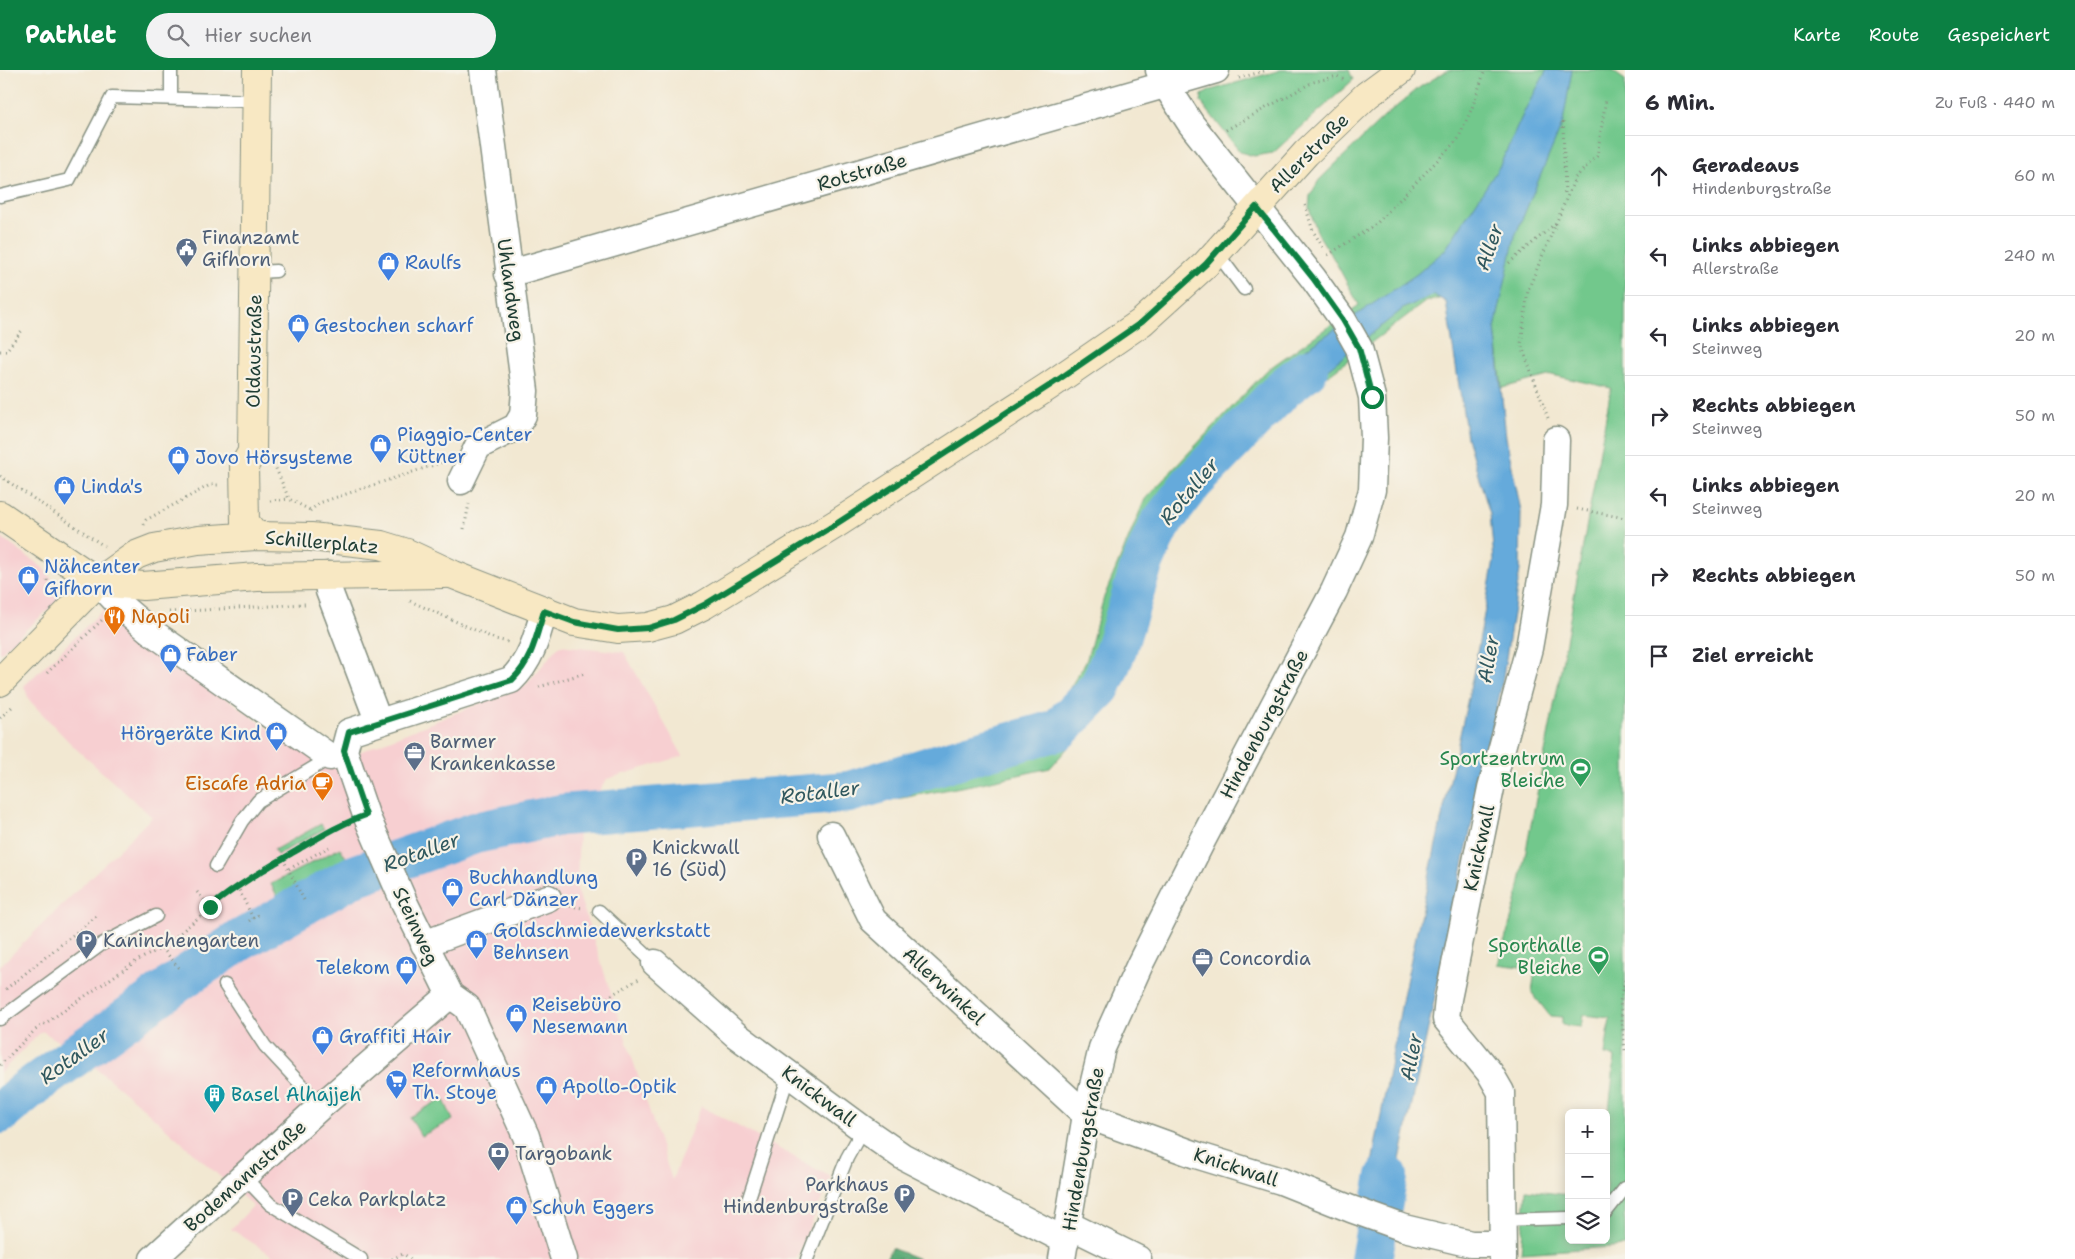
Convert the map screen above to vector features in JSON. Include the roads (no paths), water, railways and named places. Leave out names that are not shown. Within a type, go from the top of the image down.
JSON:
[{"type":"street","name":"Oldaustraße","points":[[256,536],[245,522],[244,466],[252,452],[266,272],[257,101],[258,70]]},
{"type":"street","name":"Uhlandweg","points":[[461,481],[478,446],[516,427],[523,415],[525,391],[508,274],[483,70]]},
{"type":"street","name":"Allerstraße","points":[[454,575],[574,622],[618,630],[648,628],[674,620],[704,605],[836,524],[1049,386],[1142,322],[1217,253],[1306,153],[1360,101],[1401,70]]},
{"type":"street","name":"Rotstraße","points":[[508,274],[1162,77],[1224,75]]},
{"type":"street","name":"Hindenburgstraße","points":[[1066,1241],[1086,1115],[1102,1048],[1140,964],[1203,839],[1334,591],[1359,537],[1372,490],[1374,438],[1372,397],[1359,348],[1343,320],[1313,278],[1191,124],[1162,77]]},
{"type":"street","name":"Knickwall","points":[[1086,1115],[1196,1155],[1281,1181],[1404,1228],[1471,1244],[1502,1241],[1500,1092],[1490,1073],[1446,1019],[1450,990],[1492,788],[1529,648],[1554,505],[1556,440]]},
{"type":"street","name":"Oldaustraße","points":[[252,452],[263,467],[262,502],[264,519],[256,536],[257,577]]},
{"type":"street","points":[[0,515],[98,582],[123,608],[147,617],[337,754],[349,732],[512,680],[523,669],[533,648],[544,611]]},
{"type":"street","name":"Schillerplatz","points":[[98,582],[136,555],[154,548],[198,540],[256,536],[311,537],[381,545],[407,553],[454,575]]},
{"type":"street","name":"Schillerplatz","points":[[98,582],[142,586],[257,577],[328,583],[454,575]]},
{"type":"street","points":[[0,682],[98,582]]},
{"type":"street","points":[[328,583],[376,715]]},
{"type":"street","name":"Steinweg","points":[[337,754],[424,944],[450,995],[467,1007],[526,1136],[564,1259]]},
{"type":"street","name":"Allerwinkel","points":[[831,835],[873,920],[1086,1115]]},
{"type":"street","points":[[424,944],[548,898]]},
{"type":"street","name":"Knickwall","points":[[655,963],[736,1035],[902,1156],[1066,1241],[1138,1259]]},
{"type":"street","name":"Bodemannstraße","points":[[153,1259],[321,1106],[450,995]]},
{"type":"lane","points":[[171,70],[171,97]]},
{"type":"lane","points":[[0,196],[69,180],[112,96],[257,101]]},
{"type":"lane","points":[[1217,253],[1244,289]]},
{"type":"lane","points":[[216,866],[242,821],[258,801],[337,754]]},
{"type":"lane","name":"Knickwall","points":[[599,911],[655,963]]},
{"type":"lane","points":[[0,1019],[102,944],[156,916]]},
{"type":"lane","points":[[225,984],[265,1046],[321,1106]]},
{"type":"lane","points":[[747,1204],[789,1074]]},
{"type":"lane","points":[[807,1259],[847,1158],[863,1129]]},
{"type":"lane","points":[[244,1177],[270,1204],[361,1259]]},
{"type":"lane","points":[[1610,1207],[1625,1188]]},
{"type":"lane","points":[[1502,1241],[1565,1219]]},
{"type":"water","points":[[1547,70],[1572,70],[1563,122],[1515,236],[1495,328],[1506,437],[1521,511],[1520,570],[1502,683],[1389,1211],[1365,1201],[1404,991],[1473,675],[1494,560],[1490,514],[1467,438],[1446,302],[1434,295],[1404,308],[1314,380],[1275,420],[1250,400],[1285,363],[1417,274],[1445,250],[1499,167],[1526,108]]},
{"type":"waterway","name":"Rotaller","points":[[0,1113],[26,1091],[186,976],[239,941],[354,876],[475,833],[561,815],[849,792],[1058,730],[1100,687],[1115,652],[1141,567],[1159,526],[1192,483],[1284,388],[1307,370]]},
{"type":"waterway","name":"Aller","points":[[1371,1259],[1387,1176]]},
{"type":"place","name":"Finanzamt Gifhorn","points":[[186,267]]},
{"type":"place","name":"Raulfs","points":[[389,281]]},
{"type":"place","name":"Gestochen scharf","points":[[298,344]]},
{"type":"place","name":"Piaggio-Center Küttner","points":[[381,464]]},
{"type":"place","name":"Jovo Hörsysteme","points":[[179,476]]},
{"type":"place","name":"Linda's","points":[[65,505]]},
{"type":"place","name":"Nähcenter Gifhorn","points":[[28,596]]},
{"type":"place","name":"Napoli","points":[[115,635]]},
{"type":"place","name":"Faber","points":[[170,673]]},
{"type":"place","name":"Hörgeräte Kind","points":[[277,752]]},
{"type":"place","name":"Barmer Krankenkasse","points":[[414,771]]},
{"type":"place","name":"Sportzentrum Bleiche","points":[[1581,788]]},
{"type":"place","name":"Eiscafe Adria","points":[[322,802]]},
{"type":"place","name":"Knickwall 16 (Süd)","points":[[636,877]]},
{"type":"place","name":"Buchhandlung Carl Dänzer","points":[[453,907]]},
{"type":"place","name":"Kaninchengarten","points":[[87,959]]},
{"type":"place","name":"Goldschmiedewerkstatt Behnsen","points":[[477,960]]},
{"type":"place","name":"Sporthalle Bleiche","points":[[1598,975]]},
{"type":"place","name":"Concordia","points":[[1203,977]]},
{"type":"place","name":"Telekom","points":[[406,986]]},
{"type":"place","name":"Reisebüro Nesemann","points":[[516,1034]]},
{"type":"place","name":"Graffiti Hair","points":[[323,1055]]},
{"type":"place","name":"Reformhaus Th. Stoye","points":[[396,1100]]},
{"type":"place","name":"Apollo-Optik","points":[[546,1105]]},
{"type":"place","name":"Basel Alhajjeh","points":[[215,1113]]},
{"type":"place","name":"Targobank","points":[[499,1172]]},
{"type":"place","name":"Parkhaus Hindenburgstraße","points":[[905,1214]]},
{"type":"place","name":"Ceka Parkplatz","points":[[292,1218]]},
{"type":"place","name":"Schuh Eggers","points":[[516,1226]]}]
